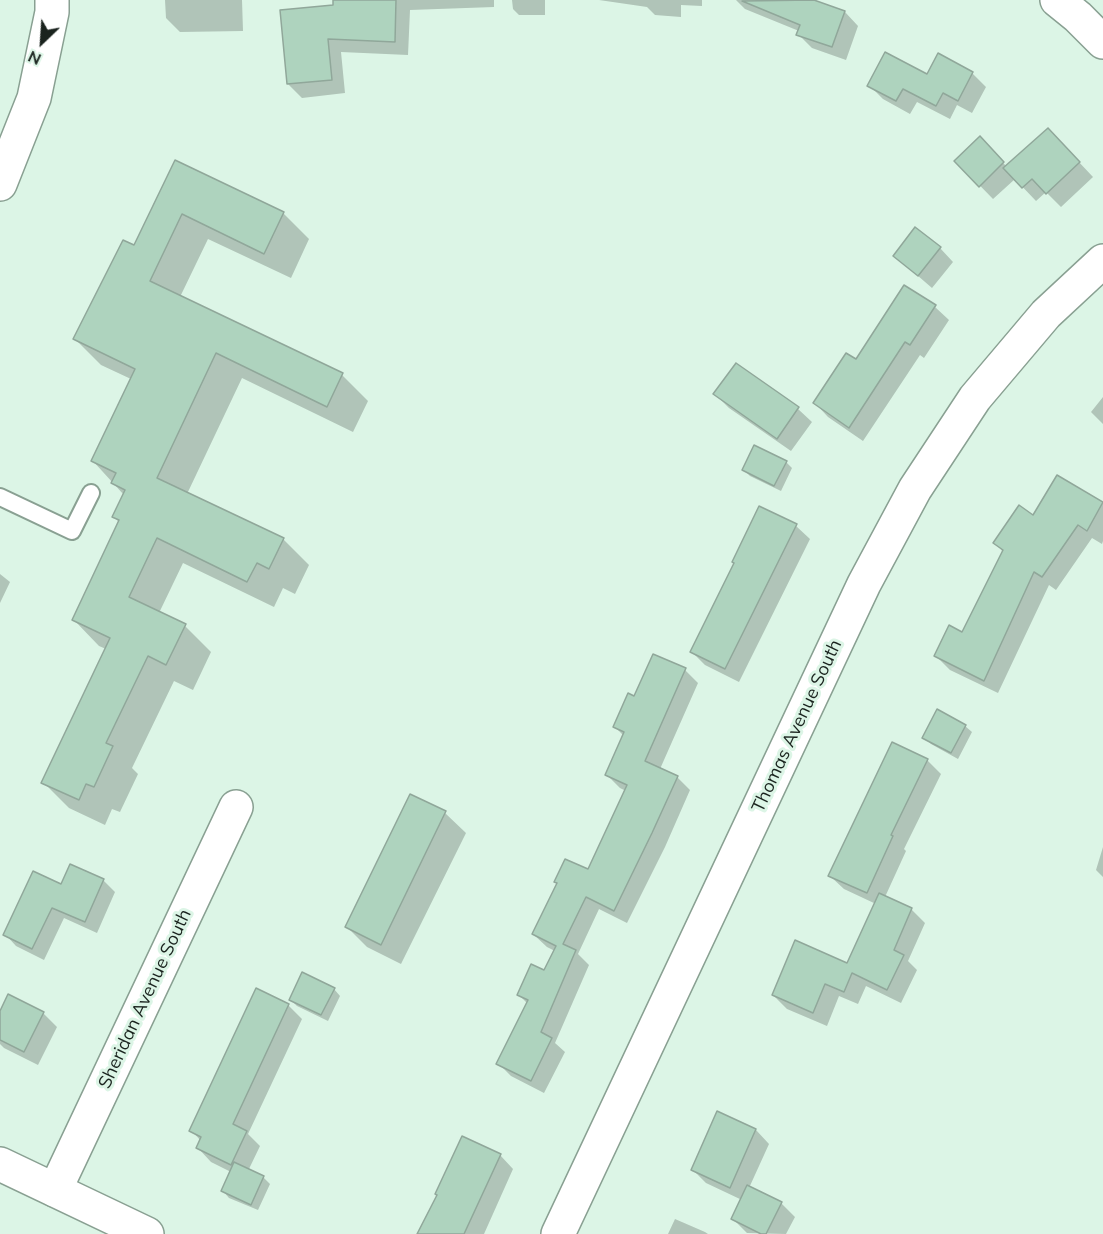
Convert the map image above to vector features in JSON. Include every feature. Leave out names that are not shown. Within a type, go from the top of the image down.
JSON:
[{"type":"street","points":[[0,184],[34,98],[52,12],[52,0]]},
{"type":"street","points":[[1057,0],[1078,16],[1103,42]]},
{"type":"street","name":"Thomas Avenue South","points":[[558,1234],[864,584],[915,489],[975,398],[1046,314],[1103,261]]},
{"type":"street","name":"Sheridan Avenue South","points":[[55,1190],[236,807]]},
{"type":"street","points":[[0,1164],[147,1234]]},
{"type":"lane","points":[[0,497],[72,531],[91,494]]},
{"type":"building","points":[[333,0],[396,0],[395,42],[328,39],[332,80],[287,84],[280,10],[333,5]]},
{"type":"building","points":[[814,0],[845,11],[832,47],[796,35],[800,25],[742,1]]},
{"type":"building","points":[[885,52],[927,74],[938,53],[973,72],[958,101],[943,93],[936,106],[903,89],[896,101],[867,86]]},
{"type":"building","points":[[1048,128],[1080,162],[1046,194],[1032,179],[1022,188],[1003,168]]},
{"type":"building","points":[[980,136],[1004,162],[979,187],[954,161]]},
{"type":"building","points":[[175,160],[284,212],[264,254],[182,214],[150,281],[343,373],[327,407],[216,353],[157,478],[284,538],[269,569],[257,563],[247,582],[157,538],[129,597],[186,624],[166,665],[148,656],[106,743],[113,746],[94,787],[86,784],[79,800],[41,783],[110,638],[72,620],[119,520],[112,517],[125,490],[111,483],[116,473],[91,461],[135,369],[73,339],[123,240],[134,245]]},
{"type":"building","points":[[915,227],[941,247],[918,276],[893,256]]},
{"type":"building","points":[[904,285],[936,305],[910,345],[905,342],[849,428],[813,403],[846,353],[856,359]]},
{"type":"building","points":[[736,363],[799,407],[777,439],[713,394]]},
{"type":"building","points":[[754,445],[787,461],[774,486],[742,470]]},
{"type":"building","points":[[1057,475],[1103,502],[1087,531],[1078,525],[1042,577],[1034,572],[984,681],[934,656],[949,625],[962,632],[1003,550],[993,543],[1019,505],[1033,515]]},
{"type":"building","points":[[759,506],[797,524],[725,669],[690,652]]},
{"type":"building","points":[[653,654],[686,668],[645,761],[678,776],[614,911],[586,897],[563,944],[576,950],[541,1032],[552,1038],[531,1081],[496,1064],[528,1000],[517,995],[531,964],[544,970],[556,946],[532,934],[557,883],[554,882],[565,859],[588,869],[627,785],[605,775],[624,732],[613,727],[628,693],[634,696]]},
{"type":"building","points":[[937,709],[966,725],[951,753],[922,738]]},
{"type":"building","points":[[892,742],[928,759],[891,835],[893,836],[867,893],[828,876]]},
{"type":"building","points":[[410,794],[446,811],[381,945],[345,927]]},
{"type":"building","points":[[70,864],[104,879],[85,922],[52,908],[32,949],[3,935],[33,871],[61,884]]},
{"type":"building","points":[[879,893],[912,908],[894,950],[904,955],[887,990],[852,973],[844,992],[825,984],[813,1013],[772,995],[795,940],[847,963]]},
{"type":"building","points":[[302,972],[335,988],[321,1015],[289,1000]]},
{"type":"building","points":[[256,988],[289,1004],[233,1124],[247,1131],[231,1165],[196,1148],[201,1137],[189,1131]]},
{"type":"building","points":[[8,994],[44,1012],[24,1052],[0,1040],[0,1011]]},
{"type":"building","points":[[717,1111],[756,1129],[730,1188],[691,1170]]},
{"type":"building","points":[[462,1136],[501,1154],[464,1234],[417,1234],[437,1195],[435,1194]]},
{"type":"building","points":[[234,1162],[264,1176],[251,1205],[221,1191]]},
{"type":"building","points":[[747,1185],[782,1202],[766,1234],[761,1234],[731,1219]]}]
